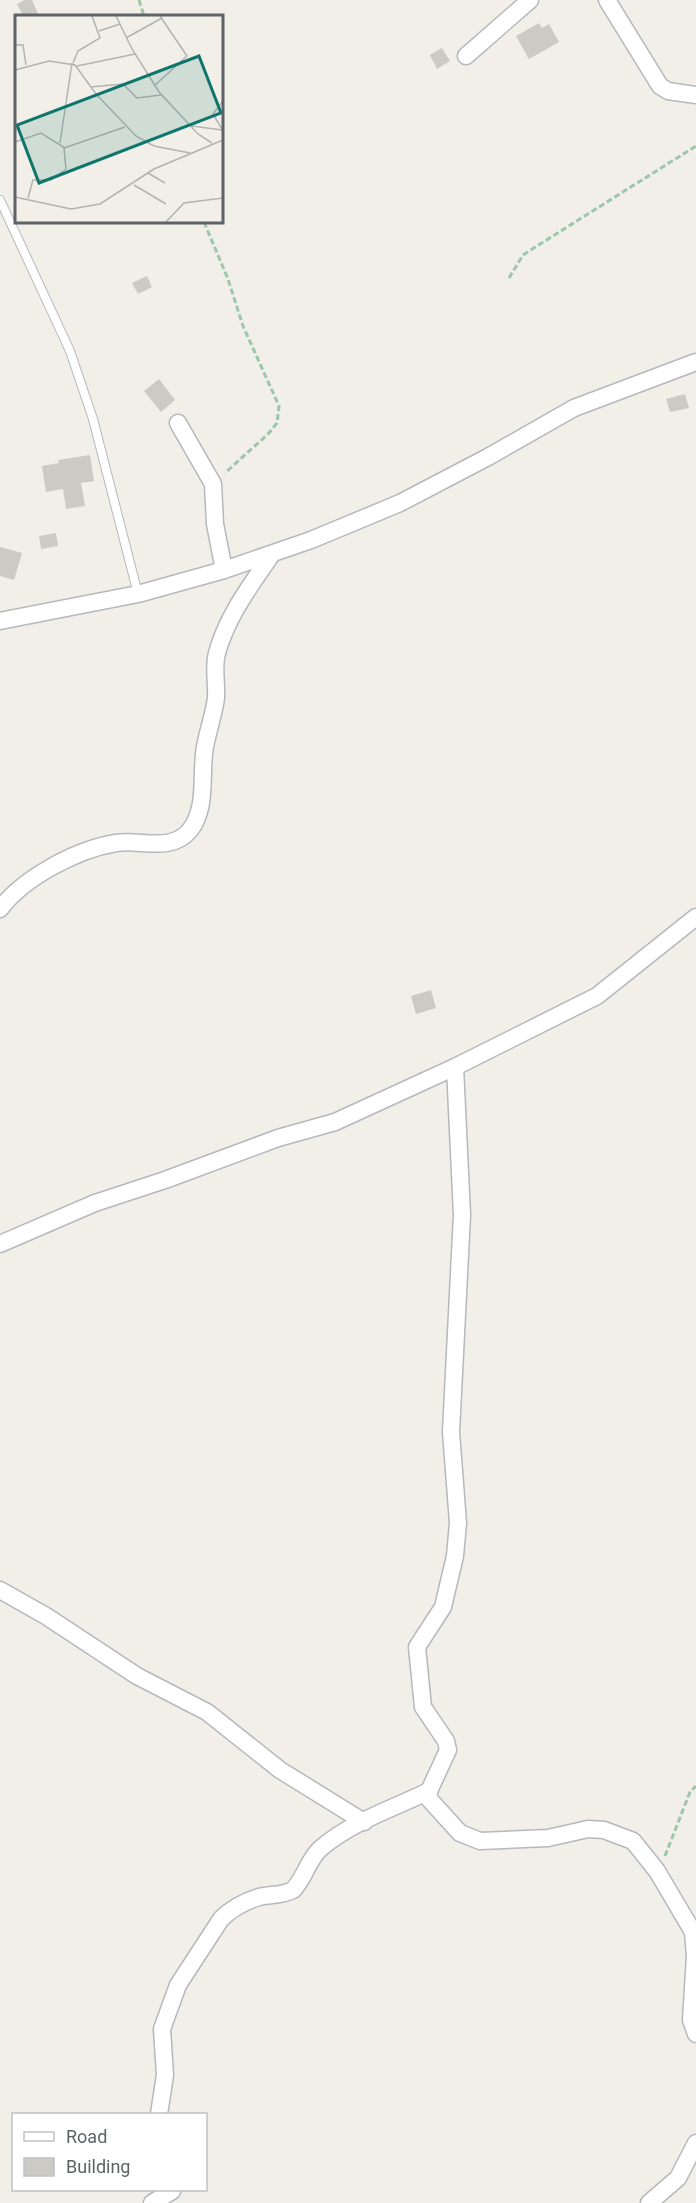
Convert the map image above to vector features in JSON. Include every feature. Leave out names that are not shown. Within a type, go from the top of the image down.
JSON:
[{"type":"street","points":[[466,56],[496,33],[530,0]]},
{"type":"street","points":[[607,0],[660,86],[668,91],[696,94]]},
{"type":"street","points":[[0,621],[138,594],[272,554],[400,503],[488,458],[574,408],[696,362]]},
{"type":"street","points":[[178,423],[213,484],[215,524],[224,570]]},
{"type":"street","points":[[0,909],[28,879],[48,868],[117,843],[162,843],[181,839],[189,831],[201,807],[204,750],[216,696],[217,653],[236,608],[272,554]]},
{"type":"street","points":[[0,1244],[95,1203],[278,1138],[334,1122],[455,1067],[597,996],[696,917]]},
{"type":"street","points":[[455,1067],[462,1215],[451,1438],[458,1523],[455,1556],[442,1607],[417,1647],[424,1710],[446,1741],[448,1750],[429,1791],[431,1804],[459,1833],[469,1839],[522,1840],[588,1829],[604,1830],[633,1841],[657,1871],[693,1932],[695,1956],[691,2020],[696,2034]]},
{"type":"street","points":[[0,1590],[46,1616],[137,1676],[207,1712],[280,1770],[364,1822]]},
{"type":"street","points":[[159,2113],[165,2074],[162,2029],[178,1985],[213,1929],[228,1912],[238,1907],[259,1897],[293,1890],[319,1849],[364,1822],[429,1791]]},
{"type":"street","points":[[649,2203],[678,2178],[696,2143]]},
{"type":"street","points":[[152,2203],[172,2195]]},
{"type":"lane","points":[[0,200],[70,351],[93,419],[138,594]]},
{"type":"path","points":[[139,0],[144,15]]},
{"type":"path","points":[[509,278],[523,255],[696,146]]},
{"type":"path","points":[[205,224],[228,279],[247,336],[279,406],[277,423],[268,434],[213,484]]},
{"type":"path","points":[[657,1871],[674,1838],[690,1792],[696,1786]]},
{"type":"building","points":[[25,0],[32,0],[39,15],[22,15],[17,4]]},
{"type":"building","points":[[539,23],[542,28],[549,24],[559,42],[529,59],[516,36]]},
{"type":"building","points":[[442,48],[450,61],[437,69],[430,55]]},
{"type":"building","points":[[147,276],[152,287],[138,294],[132,283]]},
{"type":"building","points":[[159,379],[175,400],[161,412],[144,391]]},
{"type":"building","points":[[685,394],[689,408],[670,412],[666,399]]},
{"type":"building","points":[[90,455],[94,481],[81,483],[85,506],[66,509],[63,489],[46,492],[42,466],[59,463],[58,460]]},
{"type":"building","points":[[56,533],[58,546],[41,549],[39,536]]},
{"type":"building","points":[[0,547],[22,553],[14,580],[0,576]]},
{"type":"building","points":[[431,990],[436,1008],[416,1014],[411,996]]}]
